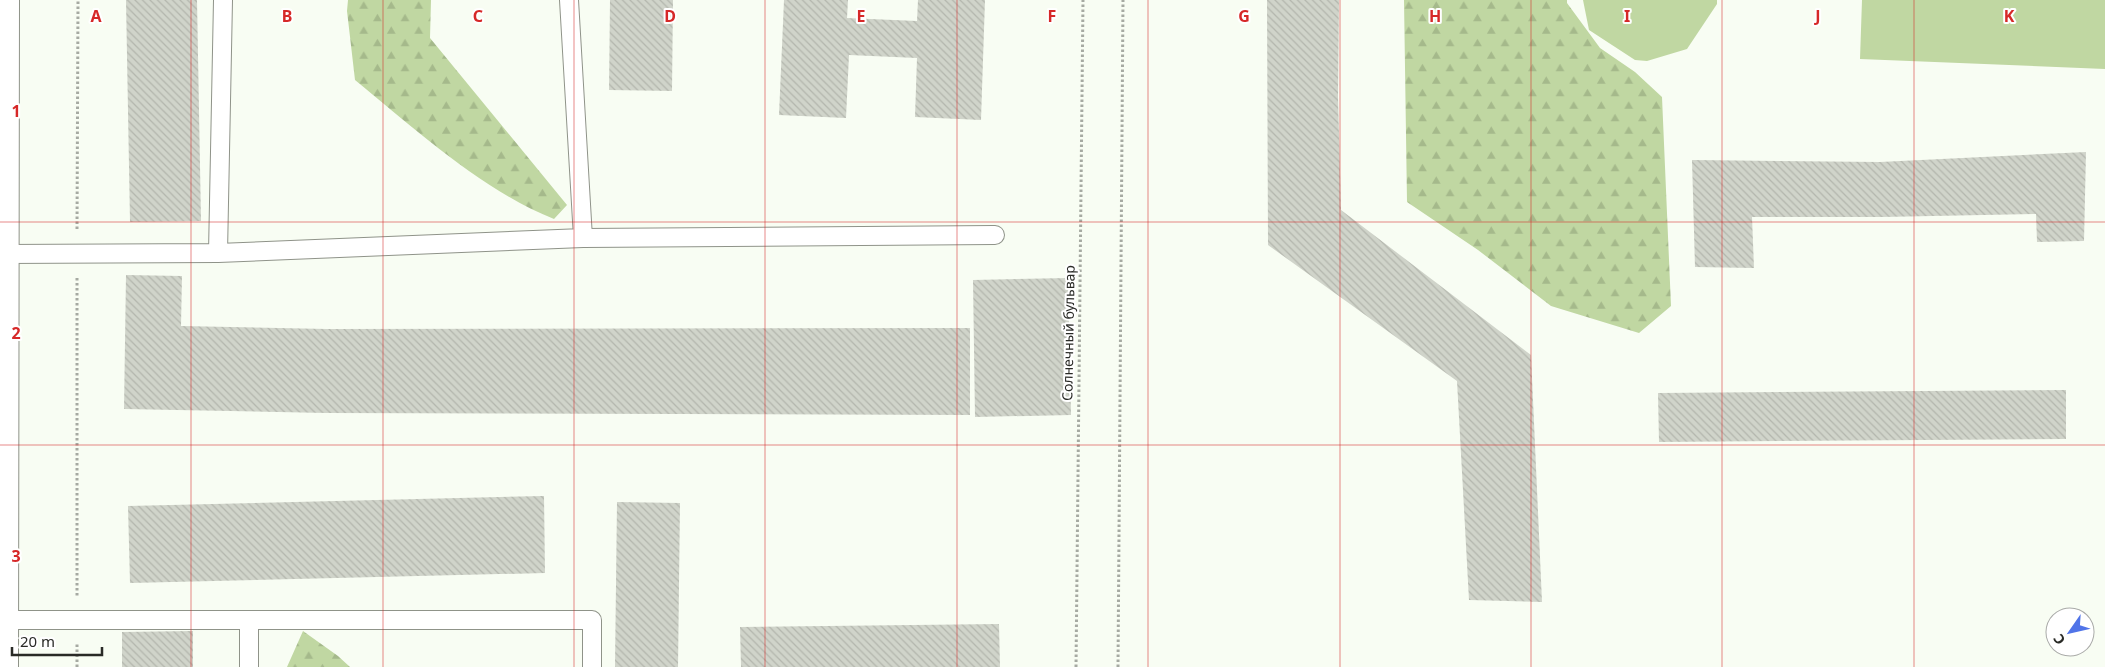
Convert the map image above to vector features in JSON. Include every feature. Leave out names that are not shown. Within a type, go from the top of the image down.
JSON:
[{"type":"street","points":[[4,667],[2,493],[5,0]]},
{"type":"lane","points":[[218,253],[223,0]]},
{"type":"lane","points":[[569,0],[583,238]]},
{"type":"lane","points":[[3,254],[218,253],[583,238],[995,235]]},
{"type":"lane","points":[[4,620],[592,620],[592,667]]},
{"type":"lane","points":[[249,620],[250,667]]},
{"type":"path","points":[[77,667],[78,0]]},
{"type":"path","name":"Солнечный бульвар","points":[[1076,667],[1083,0]]},
{"type":"path","points":[[1118,667],[1122,0]]},
{"type":"green space","points":[[348,0],[431,0],[430,38],[567,205],[554,219],[527,207],[475,175],[425,138],[355,80],[347,11]]},
{"type":"green space","points":[[1404,0],[1567,0],[1567,3],[1600,48],[1635,72],[1662,97],[1671,306],[1639,333],[1551,306],[1478,250],[1407,202]]},
{"type":"green space","points":[[1583,0],[1717,0],[1717,4],[1687,49],[1647,61],[1635,60],[1589,30]]},
{"type":"green space","points":[[1862,0],[2105,0],[2105,69],[1860,59]]},
{"type":"green space","points":[[303,631],[338,656],[350,667],[287,667]]},
{"type":"building","points":[[126,0],[197,0],[201,221],[130,222]]},
{"type":"building","points":[[610,0],[673,0],[672,91],[609,90]]},
{"type":"building","points":[[784,0],[848,0],[847,18],[917,21],[918,0],[985,0],[981,120],[915,117],[917,58],[849,55],[846,118],[779,115]]},
{"type":"building","points":[[1267,0],[1339,0],[1338,97],[1341,210],[1531,355],[1542,602],[1469,600],[1457,381],[1268,245]]},
{"type":"building","points":[[2086,152],[2084,241],[2037,242],[2036,214],[1752,217],[1754,268],[1695,267],[1692,160],[1880,162]]},
{"type":"building","points":[[126,275],[182,276],[181,326],[327,329],[970,328],[970,415],[326,413],[124,409]]},
{"type":"building","points":[[1068,278],[1071,415],[975,417],[973,280]]},
{"type":"building","points":[[2066,390],[2066,439],[1659,442],[1658,393]]},
{"type":"building","points":[[544,496],[545,573],[130,583],[128,506]]},
{"type":"building","points":[[617,502],[680,503],[678,667],[615,667]]},
{"type":"building","points":[[999,624],[1000,667],[741,667],[740,627]]},
{"type":"building","points":[[193,631],[193,667],[122,667],[122,632]]}]
